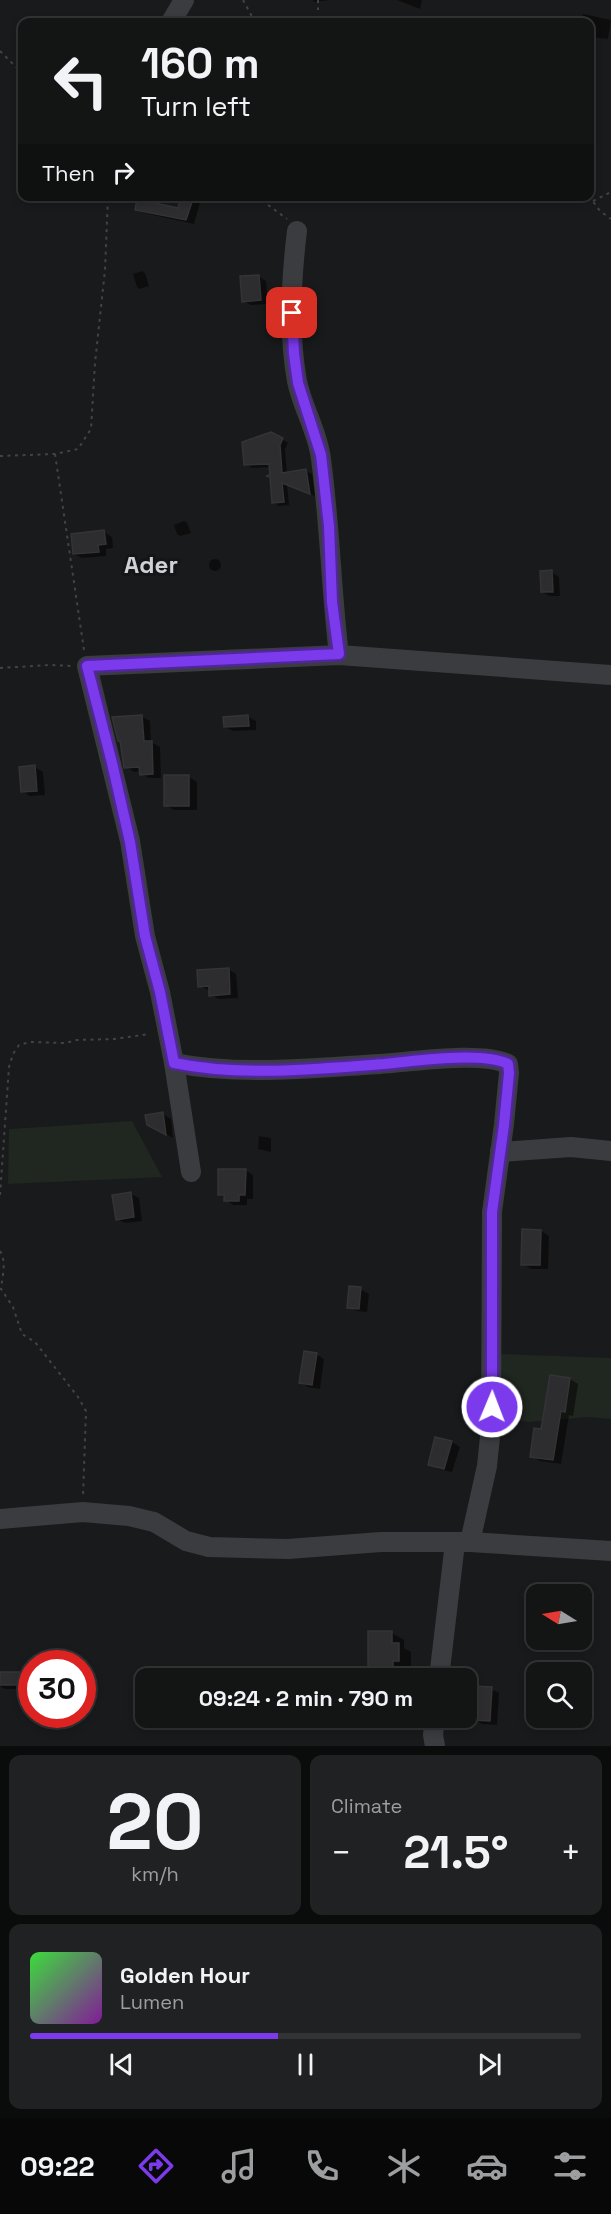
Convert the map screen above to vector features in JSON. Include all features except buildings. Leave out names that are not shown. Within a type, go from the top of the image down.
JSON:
[{"type":"street","points":[[173,18],[184,0]]},
{"type":"street","points":[[297,231],[292,298],[294,354],[298,383],[321,455],[329,526],[332,602],[339,654]]},
{"type":"street","points":[[191,1172],[174,1063],[145,936],[130,842],[87,666],[339,654],[611,675]]},
{"type":"street","points":[[174,1063],[247,1070],[287,1070],[464,1058],[508,1064],[509,1073],[492,1212],[491,1427],[487,1466],[463,1542],[442,1668]]},
{"type":"street","points":[[500,1152],[571,1147],[611,1150]]},
{"type":"street","points":[[0,1519],[83,1512],[142,1517],[186,1541],[209,1547],[288,1549],[381,1542],[463,1542],[611,1551]]},
{"type":"street","points":[[434,1728],[435,1746]]},
{"type":"path","points":[[243,0],[253,18]]},
{"type":"path","points":[[318,0],[318,10]]},
{"type":"path","points":[[0,51],[18,69]]},
{"type":"path","points":[[594,200],[611,192]]},
{"type":"path","points":[[0,456],[55,454],[78,449],[92,429],[95,363],[105,270],[108,201]]},
{"type":"path","points":[[262,201],[286,217],[297,231]]},
{"type":"path","points":[[593,201],[600,212],[611,219]]},
{"type":"path","points":[[0,668],[50,664],[87,666],[55,454]]},
{"type":"path","points":[[0,1195],[9,1067],[19,1045],[30,1042],[65,1043],[77,1040],[114,1040],[147,1034],[168,1034]]},
{"type":"path","points":[[0,1251],[4,1264],[1,1289],[13,1307],[22,1334],[35,1342],[78,1397],[86,1411],[83,1512]]},
{"type":"shaded area","points":[[132,1121],[162,1177],[8,1184],[9,1129]]},
{"type":"shaded area","points":[[498,1354],[611,1358],[611,1419],[589,1417],[529,1422],[495,1417]]},
{"type":"district","name":"Ader","points":[[151,565]]},
{"type":"route","points":[[292,313],[298,383],[321,455],[329,526],[332,602],[339,654],[87,666],[130,842],[145,936],[160,992],[174,1063],[247,1070],[287,1070],[464,1058],[497,1060],[508,1064],[504,1125],[492,1212],[492,1407]]}]
